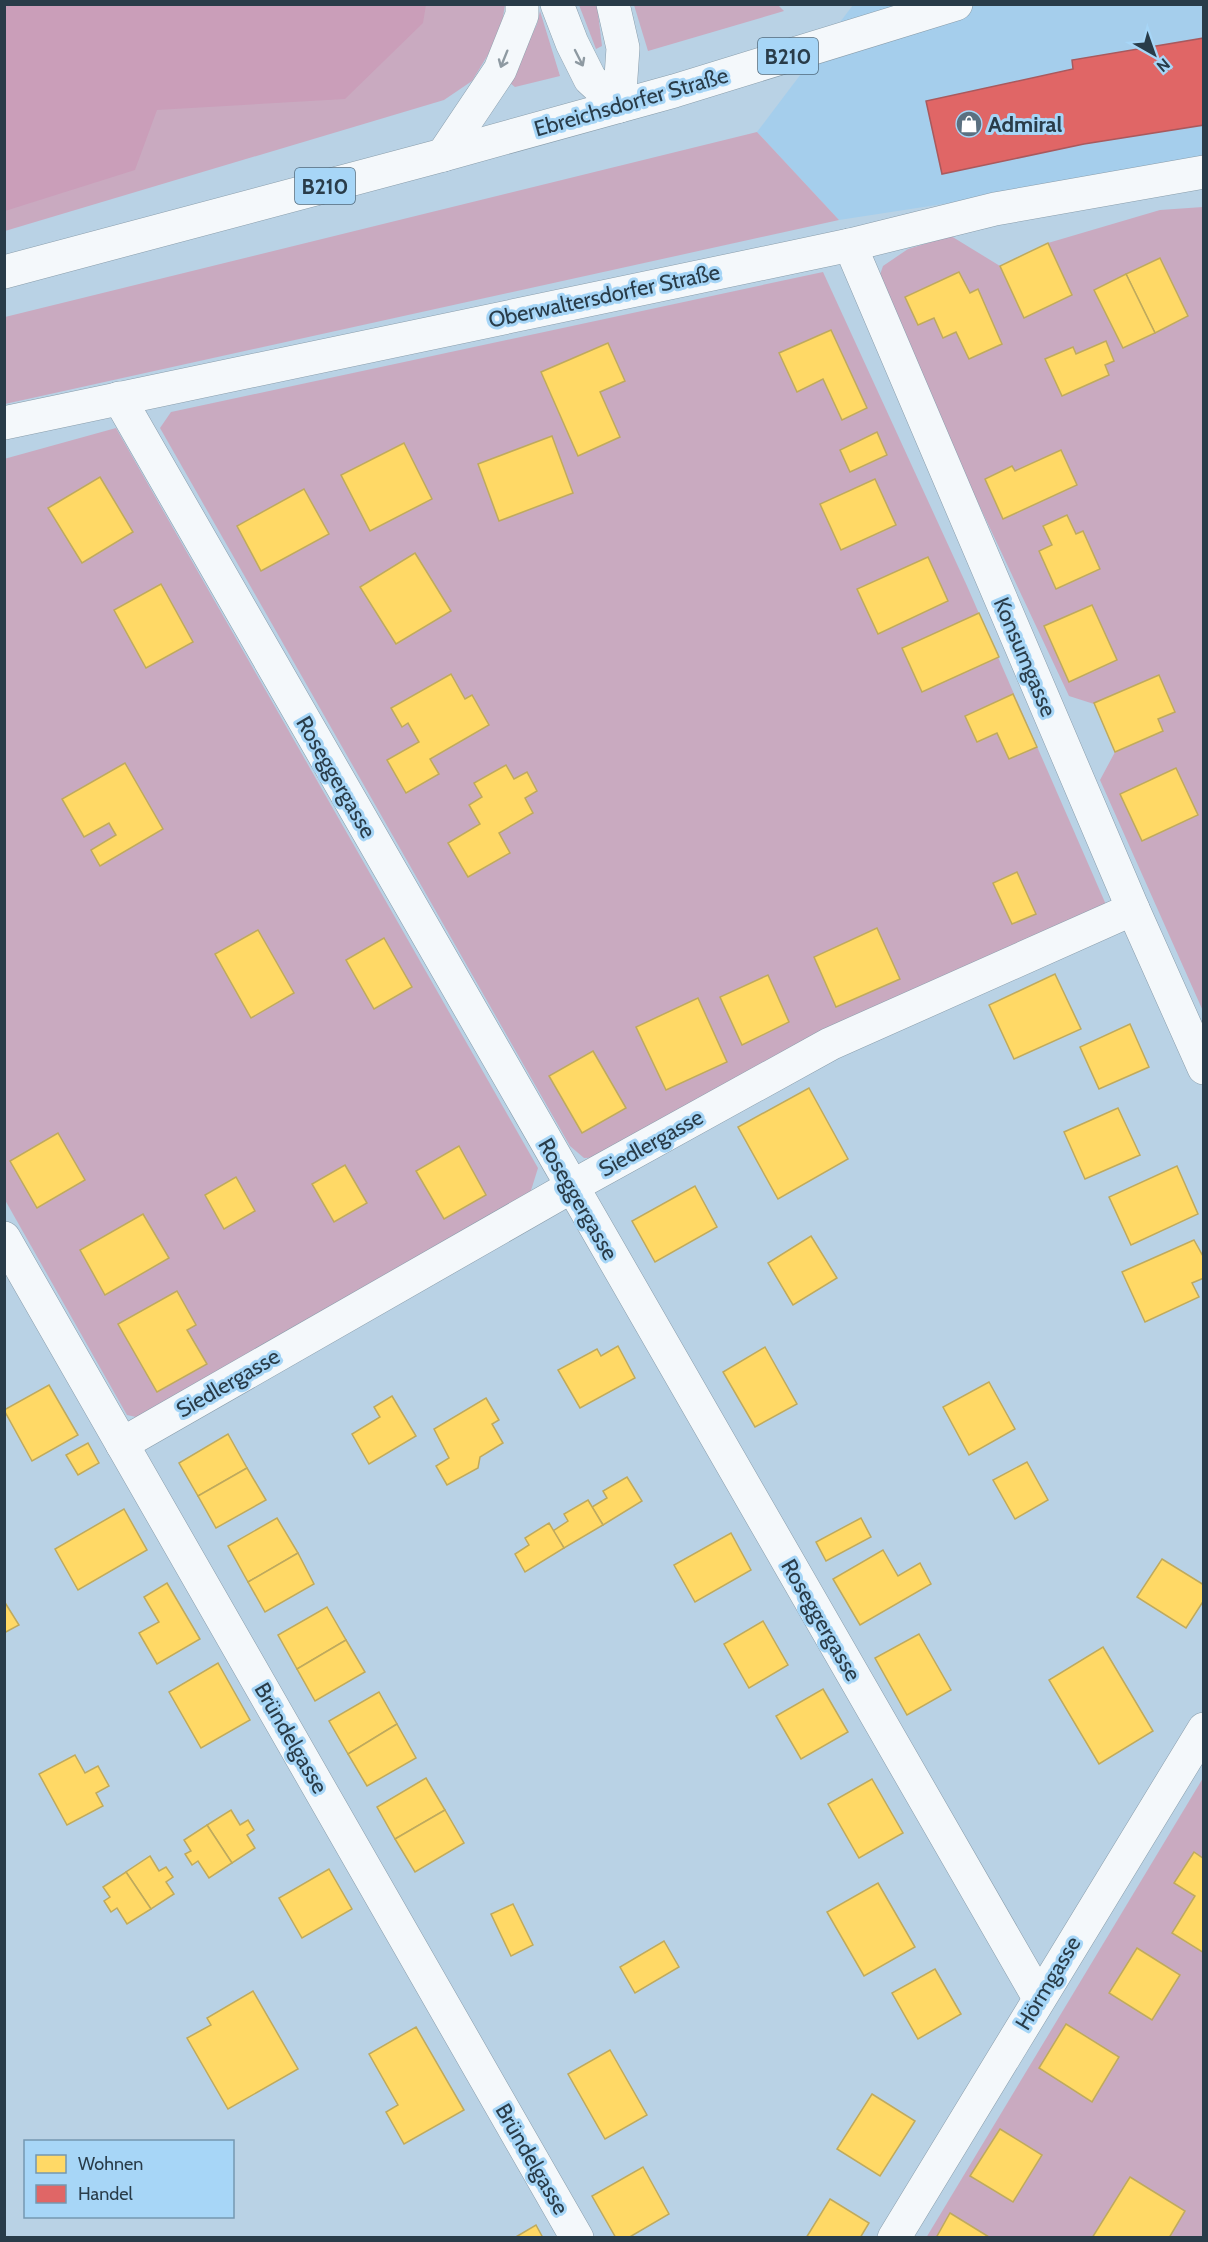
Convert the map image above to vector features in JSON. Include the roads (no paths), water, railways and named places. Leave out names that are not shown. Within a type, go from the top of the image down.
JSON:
[{"type":"main road","points":[[443,155],[500,70],[522,15],[522,4]]},
{"type":"main road","points":[[557,4],[572,43],[590,79],[619,106]]},
{"type":"main road","points":[[613,4],[623,48],[619,106]]},
{"type":"main road","name":"Ebreichsdorfer Straße","points":[[443,155],[619,106],[956,4]]},
{"type":"main road","name":"B210","points":[[4,272],[207,216],[443,155]]},
{"type":"main road","name":"Oberwaltersdorfer Straße","points":[[4,423],[850,244],[995,209],[1203,172]]},
{"type":"main road","name":"Konsumgasse","points":[[850,244],[1203,1068]]},
{"type":"main road","name":"Roseggergasse","points":[[119,398],[1039,1998]]},
{"type":"main road","name":"Siedlergasse","points":[[122,1444],[571,1187],[830,1044],[1133,909]]},
{"type":"main road","name":"Bründelgasse","points":[[4,1238],[577,2238]]},
{"type":"main road","name":"Hörmgasse","points":[[894,2238],[1203,1729]]},
{"type":"place","name":"Admiral","points":[[969,124]]}]
